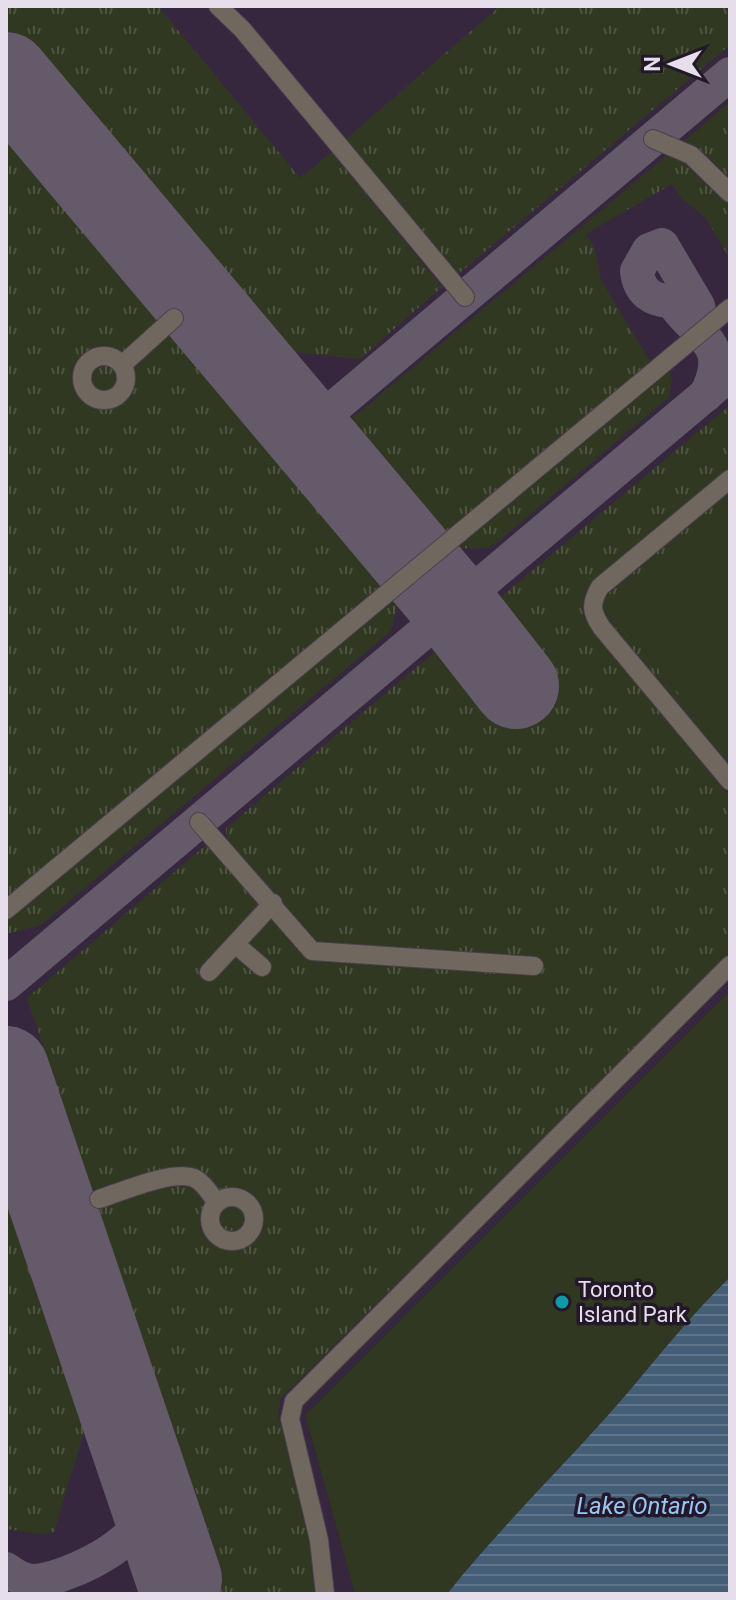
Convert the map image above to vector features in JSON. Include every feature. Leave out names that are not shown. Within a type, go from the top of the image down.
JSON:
[{"type":"lane","points":[[218,6],[242,29],[465,297]]},
{"type":"lane","points":[[653,139],[691,155],[730,193]]},
{"type":"lane","points":[[6,910],[730,308]]},
{"type":"lane","points":[[122,365],[174,318]]},
{"type":"lane","points":[[730,479],[600,587],[592,601],[593,614],[602,628],[730,781]]},
{"type":"lane","points":[[199,822],[312,951],[534,966]]},
{"type":"lane","points":[[209,972],[273,903]]},
{"type":"lane","points":[[235,944],[262,967]]},
{"type":"lane","points":[[325,1594],[319,1540],[290,1419],[294,1401],[730,965]]},
{"type":"lane","points":[[99,1199],[167,1177],[183,1177],[196,1179],[217,1203]]},
{"type":"shaded area","points":[[6,6],[730,6],[730,504],[607,607],[730,755],[730,991],[305,1415],[355,1594],[6,1594]]},
{"type":"green space","points":[[6,6],[158,6],[300,178],[332,152],[442,287],[360,359],[273,350],[6,31]]},
{"type":"green space","points":[[500,6],[730,6],[730,45],[456,276],[346,139]]},
{"type":"green space","points":[[730,102],[730,181],[708,156],[684,141]]},
{"type":"green space","points":[[6,119],[389,573],[390,582],[6,905]]},
{"type":"green space","points":[[676,155],[697,167],[730,203],[730,259],[705,217],[681,198],[672,184],[586,234],[595,249],[601,280],[651,363],[439,539],[434,538],[342,427],[665,157]]},
{"type":"green space","points":[[667,369],[672,376],[669,397],[499,541],[488,548],[446,549]]},
{"type":"green space","points":[[730,405],[730,470],[590,587],[582,605],[584,617],[730,797],[730,954],[281,1398],[278,1414],[315,1559],[316,1594],[216,1594],[210,1576],[222,1571],[99,1211],[114,1199],[141,1189],[190,1181],[206,1197],[210,1234],[219,1241],[236,1244],[250,1236],[255,1228],[257,1208],[245,1197],[216,1187],[187,1171],[163,1172],[115,1189],[91,1188],[27,998],[206,845],[220,849],[227,843],[226,828],[443,645],[497,706],[542,669],[489,607]]},
{"type":"green space","points":[[730,489],[730,504],[607,607],[730,755],[730,774],[602,618],[600,601]]},
{"type":"green space","points":[[730,504],[730,755],[607,607]]},
{"type":"green space","points":[[401,589],[391,631],[41,925],[6,934],[6,918]]},
{"type":"green space","name":"Toronto Island Park","points":[[730,991],[730,1277],[447,1594],[355,1594],[305,1415]]},
{"type":"green space","points":[[6,1199],[84,1432],[54,1532],[42,1534],[6,1529]]},
{"type":"green space","points":[[232,1202],[244,1206],[248,1218],[244,1230],[232,1234],[220,1230],[216,1218],[220,1206]]},
{"type":"water","name":"Lake Ontario","points":[[730,1277],[730,1594],[447,1594],[689,1321]]},
{"type":"taxiway","points":[[305,432],[730,74]]},
{"type":"taxiway","points":[[703,333],[698,306],[662,245],[649,250],[637,271],[640,285],[653,297],[672,301],[708,341],[713,351],[713,377],[706,395]]},
{"type":"taxiway","points":[[6,984],[730,374]]},
{"type":"taxiway","points":[[6,1569],[26,1580],[47,1579],[77,1569],[122,1542],[139,1521],[143,1507],[140,1466]]},
{"type":"runway","points":[[6,75],[455,608],[516,686]]},
{"type":"runway","points":[[6,1069],[179,1579]]},
{"type":"place","name":"Toronto Island Park","points":[[562,1302]]}]
